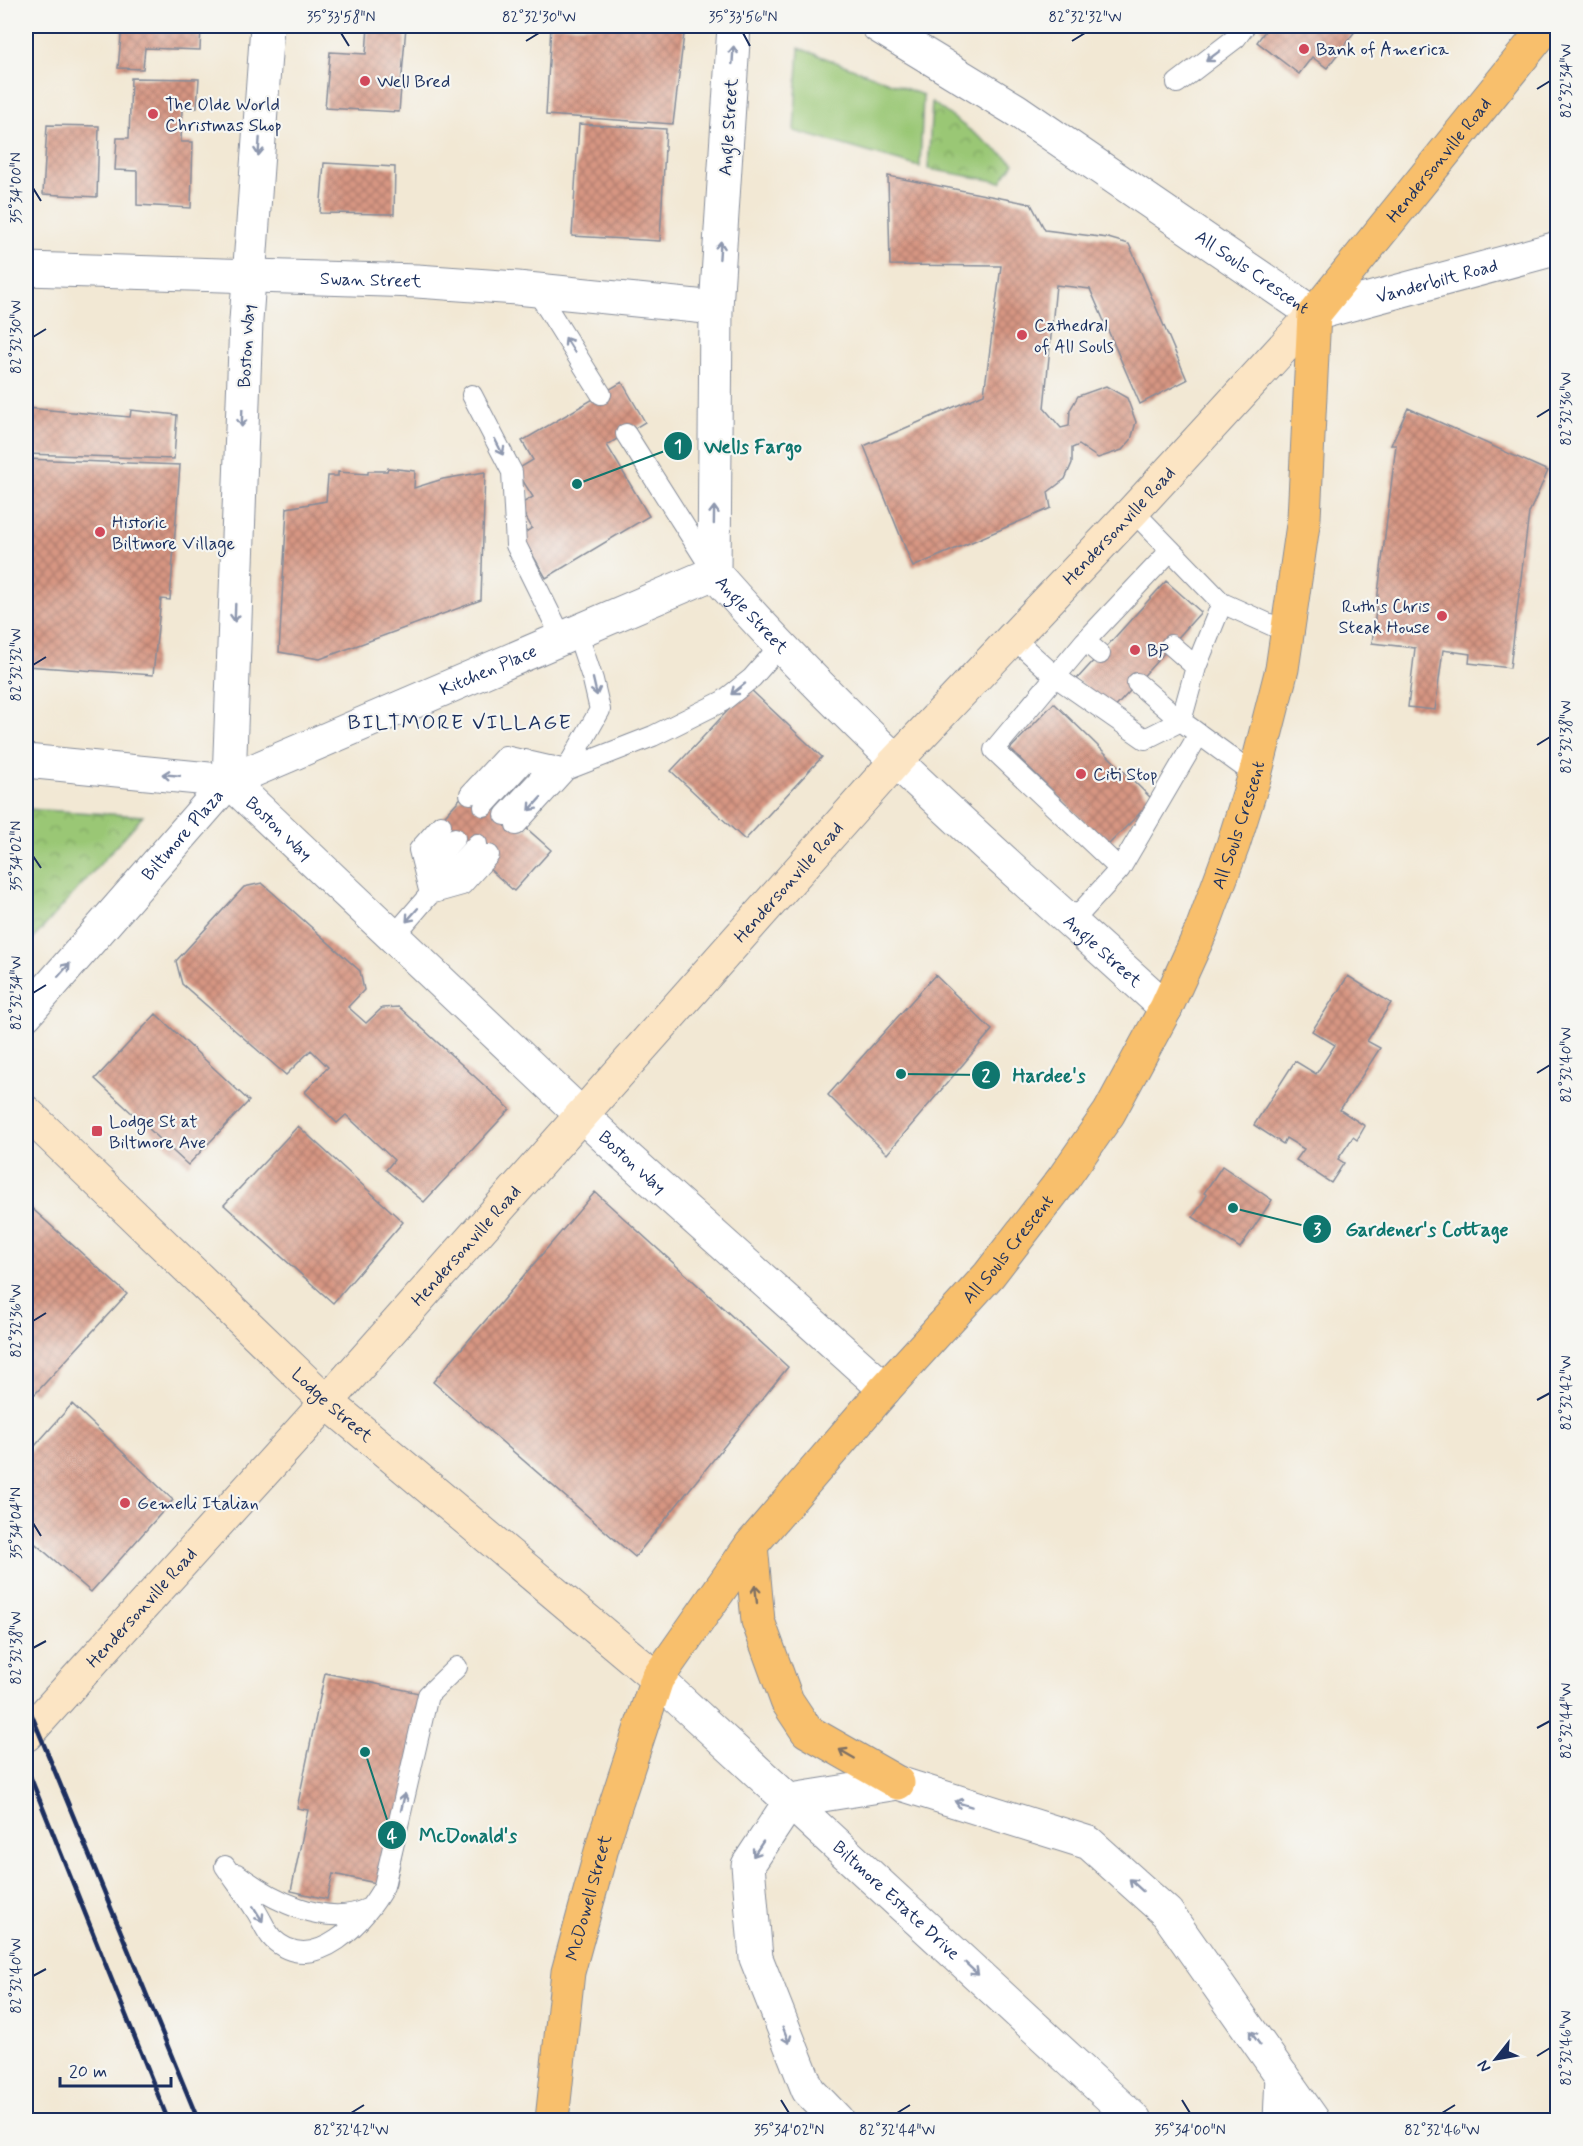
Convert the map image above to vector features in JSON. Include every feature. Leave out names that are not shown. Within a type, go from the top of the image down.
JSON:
[{"type":"main road","name":"Hendersonville Road","points":[[26,1735],[327,1401],[895,762],[1133,511],[1314,314],[1547,26]]},
{"type":"main road","name":"All Souls Crescent","points":[[657,1679],[751,1545],[885,1389],[989,1275],[1063,1179],[1108,1113],[1166,1008],[1202,929],[1233,845],[1255,775],[1282,669],[1304,518],[1314,314]]},
{"type":"main road","name":"Lodge Street","points":[[26,1112],[327,1401],[657,1679]]},
{"type":"main road","points":[[751,1545],[758,1621],[787,1701],[807,1731],[898,1783]]},
{"type":"main road","name":"McDowell Street","points":[[552,2121],[568,1972],[605,1837],[657,1679]]},
{"type":"street","name":"Boston Way","points":[[267,26],[246,321],[229,781],[580,1114],[885,1389]]},
{"type":"street","name":"Angle Street","points":[[734,26],[716,308],[714,573],[779,647],[895,762],[1166,1008]]},
{"type":"street","name":"All Souls Crescent","points":[[878,26],[1016,110],[1314,314]]},
{"type":"street","name":"Vanderbilt Road","points":[[1314,314],[1557,248]]},
{"type":"street","name":"Swan Street","points":[[26,269],[417,281],[716,308]]},
{"type":"street","name":"Kitchen Place","points":[[229,781],[714,573]]},
{"type":"street","name":"Biltmore Plaza","points":[[26,761],[229,781]]},
{"type":"street","name":"Biltmore Plaza","points":[[26,1014],[229,781]]},
{"type":"street","name":"Biltmore Estate Drive","points":[[657,1679],[791,1800],[1135,2121]]},
{"type":"street","points":[[837,2121],[808,2090],[756,1958],[748,1865],[791,1800],[898,1783],[1089,1843],[1167,1913],[1313,2121]]},
{"type":"street","points":[[1280,2121],[1282,2076]]},
{"type":"lane","points":[[1177,83],[1236,38],[1245,26]]},
{"type":"lane","points":[[536,290],[601,394]]},
{"type":"lane","points":[[472,395],[512,472],[516,545],[593,680],[600,710],[558,768],[510,820]]},
{"type":"lane","points":[[626,434],[714,573]]},
{"type":"lane","points":[[1133,511],[1222,603],[1287,632]]},
{"type":"lane","points":[[1120,868],[994,750],[1085,641],[1130,607],[1171,550]]},
{"type":"lane","points":[[1012,637],[1056,677],[1145,739],[1181,721],[1196,667],[1222,603]]},
{"type":"lane","points":[[1085,641],[1100,654]]},
{"type":"lane","points":[[1172,645],[1196,667]]},
{"type":"lane","points":[[477,800],[506,756],[558,768],[653,736],[723,701],[752,678],[779,647]]},
{"type":"lane","points":[[1137,683],[1181,721],[1255,775]]},
{"type":"lane","points":[[1071,922],[1120,868],[1199,734]]},
{"type":"lane","points":[[430,894],[434,861],[448,832]]},
{"type":"lane","points":[[393,937],[430,894],[462,885],[483,850]]},
{"type":"lane","points":[[373,1906],[351,1916],[335,1916],[285,1903],[262,1893],[225,1866],[272,1939],[290,1949],[310,1953],[341,1938],[373,1906],[384,1886],[428,1695],[457,1667]]},
{"type":"green space","points":[[799,48],[923,95],[920,167],[794,131]]},
{"type":"green space","points":[[932,102],[1014,163],[1001,182],[928,169]]},
{"type":"green space","points":[[26,809],[143,816],[26,947]]},
{"type":"building","points":[[122,26],[201,26],[200,50],[145,48],[143,69],[118,68]]},
{"type":"building","name":"Well Bred","points":[[368,26],[406,26],[399,112],[325,108],[330,52],[366,54]]},
{"type":"building","points":[[551,26],[685,26],[673,124],[546,115]]},
{"type":"building","name":"Bank of America","points":[[1259,26],[1359,26],[1327,68],[1312,57],[1299,74],[1257,42],[1265,31]]},
{"type":"building","points":[[131,78],[199,79],[197,108],[182,109],[181,142],[193,142],[191,208],[137,205],[137,171],[115,170],[117,138],[129,138]]},
{"type":"building","points":[[579,124],[666,129],[660,241],[572,236]]},
{"type":"building","points":[[47,125],[99,126],[97,197],[43,194]]},
{"type":"building","points":[[324,163],[395,167],[394,214],[320,213]]},
{"type":"building","name":"Cathedral of All Souls","points":[[888,176],[1031,204],[1045,230],[1108,238],[1129,244],[1187,380],[1140,404],[1090,289],[1056,285],[1044,408],[1061,428],[1069,426],[1070,410],[1078,396],[1106,386],[1127,398],[1136,422],[1131,440],[1122,450],[1098,458],[1079,445],[1072,448],[1072,463],[1065,479],[1048,492],[1051,508],[913,567],[864,446],[984,394],[1001,266],[890,265]]},
{"type":"building","points":[[622,382],[645,422],[607,445],[649,516],[546,578],[521,535],[532,528],[519,505],[533,497],[516,470],[533,460],[522,441]]},
{"type":"building","points":[[26,408],[130,417],[131,410],[177,415],[174,459],[26,454]]},
{"type":"building","points":[[1408,408],[1548,471],[1529,513],[1510,668],[1469,663],[1470,654],[1443,650],[1435,710],[1408,707],[1415,648],[1372,643],[1396,445],[1391,445]]},
{"type":"building","name":"Historic Biltmore Village","points":[[26,459],[180,465],[170,600],[161,599],[153,675],[26,666]]},
{"type":"building","points":[[388,468],[415,471],[414,488],[443,479],[485,472],[481,600],[320,659],[279,652],[287,508],[326,501],[328,476],[338,476],[338,472],[368,474],[368,471],[387,471]]},
{"type":"building","points":[[1166,581],[1201,612],[1112,711],[1077,679]]},
{"type":"building","points":[[749,688],[822,757],[745,840],[671,771]]},
{"type":"building","name":"Citi Stop","points":[[1054,703],[1153,800],[1108,845],[1010,749]]},
{"type":"building","points":[[467,791],[494,805],[524,831],[526,828],[551,850],[514,891],[438,823]]},
{"type":"building","points":[[262,883],[360,971],[364,990],[348,1007],[366,1023],[382,1008],[399,1007],[510,1109],[424,1202],[386,1170],[394,1160],[346,1115],[337,1123],[305,1092],[328,1067],[311,1050],[286,1075],[182,984],[176,961],[244,887]]},
{"type":"building","points":[[935,975],[992,1030],[887,1154],[828,1095]]},
{"type":"building","points":[[1348,976],[1391,1003],[1367,1041],[1380,1048],[1340,1110],[1365,1126],[1357,1140],[1353,1137],[1338,1159],[1344,1163],[1331,1183],[1296,1160],[1304,1149],[1286,1138],[1283,1144],[1254,1125],[1295,1061],[1316,1074],[1335,1045],[1312,1031]]},
{"type":"building","points":[[156,1014],[249,1101],[188,1165],[95,1079]]},
{"type":"building","points":[[298,1126],[403,1222],[333,1303],[224,1205]]},
{"type":"building","points":[[1222,1166],[1272,1200],[1240,1248],[1193,1217],[1207,1195],[1204,1193]]},
{"type":"building","points":[[595,1192],[788,1367],[635,1557],[433,1382]]},
{"type":"building","points":[[26,1203],[127,1294],[35,1394],[26,1386]]},
{"type":"building","points":[[72,1404],[173,1500],[91,1592],[30,1539],[26,1527],[26,1456]]},
{"type":"building","points":[[325,1673],[433,1696],[395,1887],[333,1874],[327,1899],[291,1891],[308,1810],[297,1808]]},
{"type":"railway","points":[[26,1701],[198,2120]]},
{"type":"railway","points":[[26,1766],[168,2120]]},
{"type":"place","name":"Bank of America","points":[[1304,49]]},
{"type":"place","name":"Well Bred","points":[[365,81]]},
{"type":"place","name":"The Olde World Christmas Shop","points":[[153,114]]},
{"type":"place","name":"Cathedral of All Souls","points":[[1022,335]]},
{"type":"place","name":"Wells Fargo","points":[[577,484]]},
{"type":"place","name":"Historic Biltmore Village","points":[[100,532]]},
{"type":"place","name":"Ruth's Chris Steak House","points":[[1442,616]]},
{"type":"place","name":"BP","points":[[1135,650]]},
{"type":"place","name":"Citi Stop","points":[[1081,774]]},
{"type":"place","name":"Hardee's","points":[[901,1074]]},
{"type":"place","name":"Lodge St at Biltmore Ave","points":[[97,1131]]},
{"type":"place","name":"Gardener's Cottage","points":[[1233,1208]]},
{"type":"place","name":"Gemelli Italian","points":[[125,1503]]},
{"type":"place","name":"McDonald's","points":[[365,1752]]},
{"type":"district","name":"BILTMORE VILLAGE","points":[[460,722]]}]
